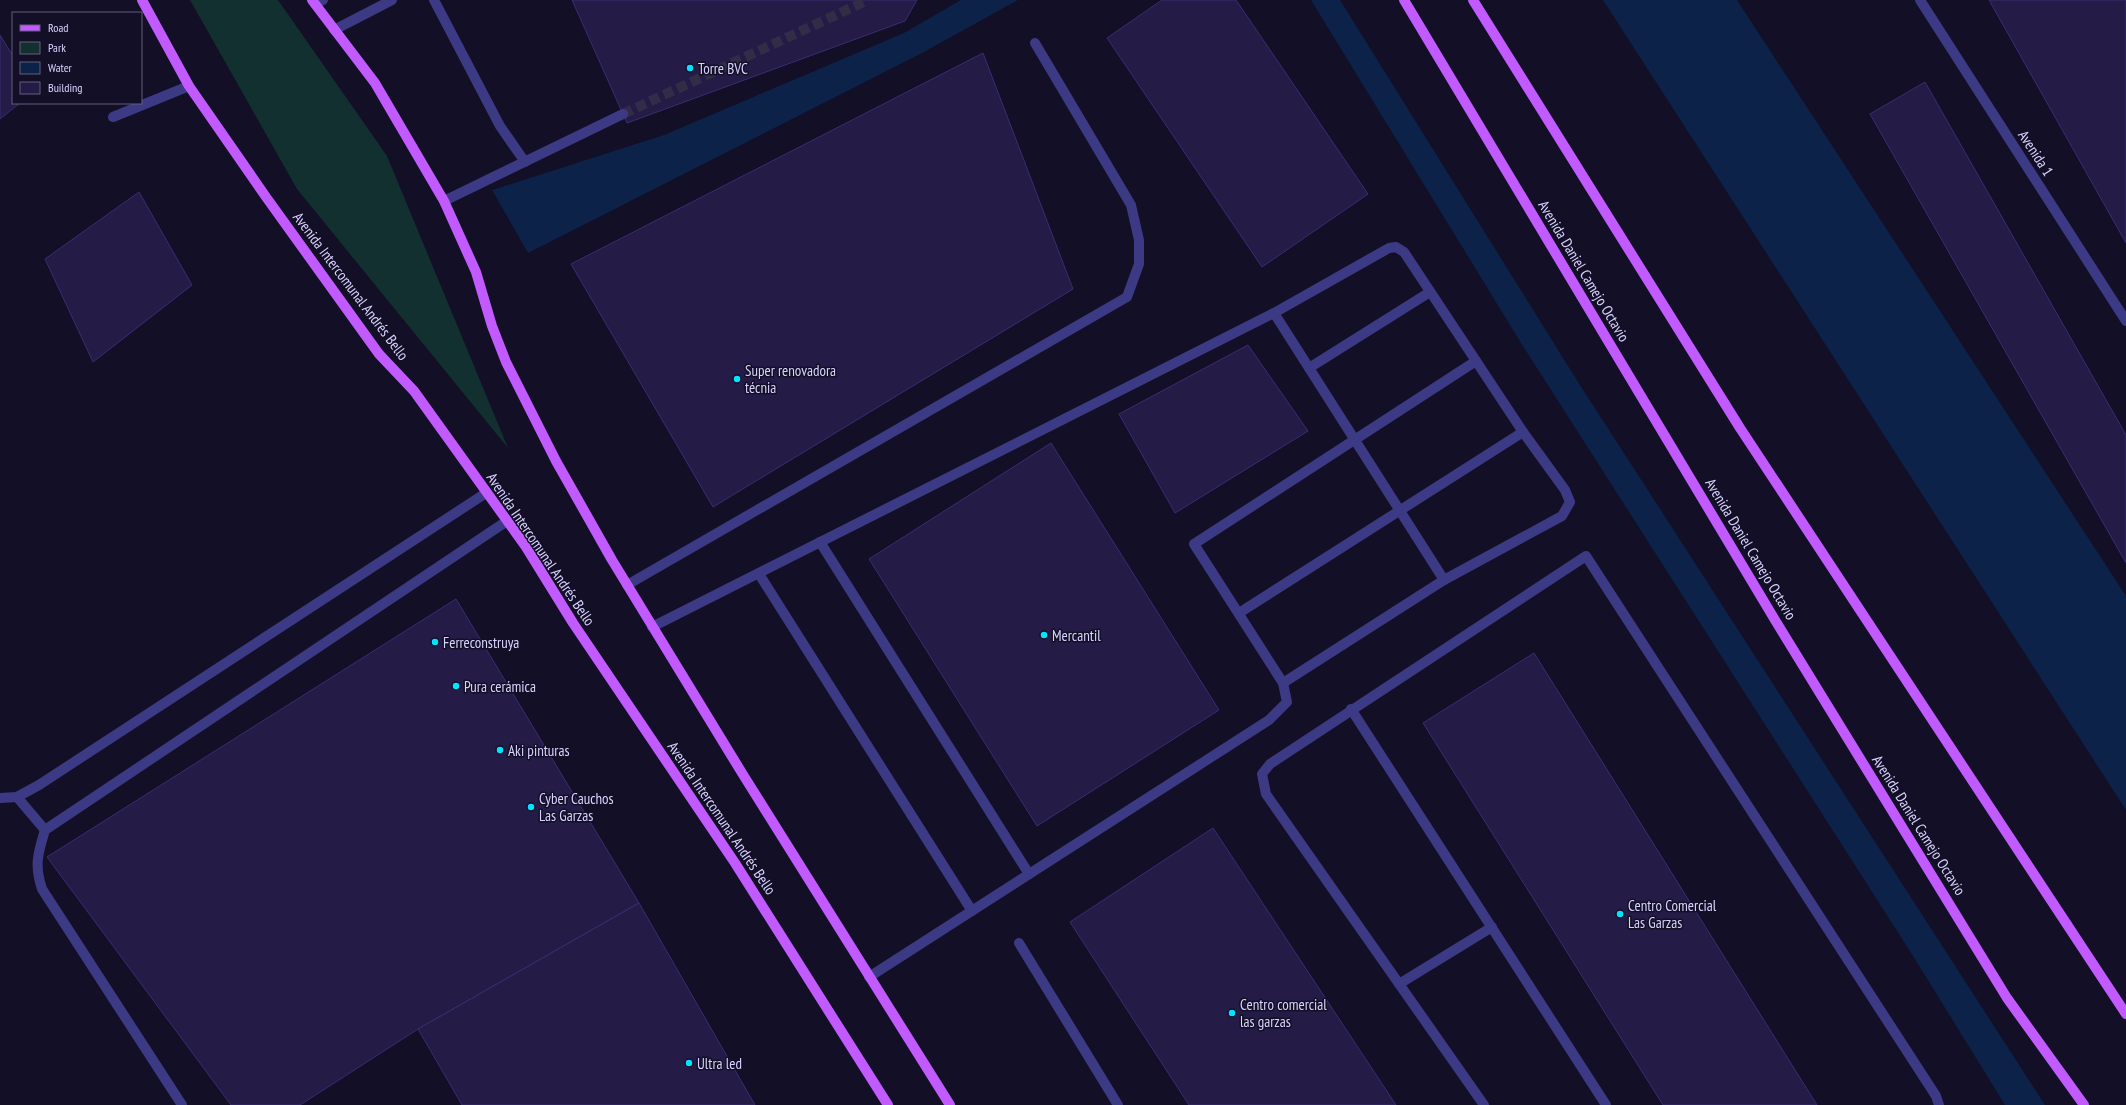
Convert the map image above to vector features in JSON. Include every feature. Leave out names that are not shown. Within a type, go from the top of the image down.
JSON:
[{"type":"main road","name":"Avenida Intercomunal Andrés Bello","points":[[142,0],[189,86],[266,197],[380,354],[414,391],[526,548],[573,623],[735,863],[888,1105]]},
{"type":"main road","name":"Avenida Daniel Camejo Octavio","points":[[1404,0],[1775,620],[1978,951],[2008,998],[2084,1105]]},
{"type":"main road","points":[[1473,0],[1740,428],[2126,1014]]},
{"type":"main road","points":[[317,1],[334,30],[375,83],[444,201],[476,272],[492,326],[506,362],[556,461],[627,585],[950,1105]]},
{"type":"street","points":[[334,30],[392,0]]},
{"type":"street","points":[[434,0],[500,126],[524,162]]},
{"type":"street","name":"Avenida 1","points":[[1920,0],[2126,321]]},
{"type":"street","points":[[627,585],[1127,297],[1139,264],[1139,240],[1131,205],[1035,43]]},
{"type":"street","points":[[114,117],[189,86]]},
{"type":"street","points":[[444,201],[623,114]]},
{"type":"street","points":[[652,627],[1274,313],[1389,248],[1396,247],[1404,252],[1522,432],[1565,490],[1570,502],[1562,516],[1444,580],[1283,683]]},
{"type":"street","points":[[1309,368],[1430,292]]},
{"type":"street","points":[[1274,313],[1444,580]]},
{"type":"street","points":[[869,976],[1269,720],[1287,702],[1283,683],[1194,544],[1476,361]]},
{"type":"street","points":[[1238,613],[1522,432]]},
{"type":"street","points":[[0,798],[17,796],[46,781],[486,493]]},
{"type":"street","points":[[182,1105],[42,889],[37,874],[37,858],[45,830],[507,521]]},
{"type":"street","points":[[820,542],[1029,874]]},
{"type":"street","points":[[1484,1105],[1266,794],[1262,774],[1270,764],[1351,709],[1586,556],[1936,1096],[1939,1105]]},
{"type":"street","points":[[759,574],[972,911]]},
{"type":"street","points":[[1351,709],[1606,1105]]},
{"type":"street","points":[[17,796],[45,830]]},
{"type":"street","points":[[1399,984],[1492,926]]},
{"type":"street","points":[[1019,943],[1118,1105]]},
{"type":"green space","points":[[190,0],[278,0],[387,156],[508,448],[297,189]]},
{"type":"water","points":[[961,0],[1018,0],[922,53],[528,253],[492,190],[664,135],[904,33]]},
{"type":"water","points":[[1311,0],[1340,0],[1578,382],[2045,1105],[2005,1105],[1913,956],[1521,343]]},
{"type":"water","points":[[1603,0],[1737,0],[2126,596],[2126,810]]},
{"type":"building","name":"Torre BVC","points":[[572,0],[917,0],[905,21],[627,123]]},
{"type":"building","points":[[1162,0],[1236,0],[1368,194],[1262,267],[1107,38]]},
{"type":"building","points":[[1989,0],[2126,0],[2126,243]]},
{"type":"building","points":[[0,35],[12,54],[12,104],[19,104],[0,119]]},
{"type":"building","points":[[983,53],[1073,289],[713,507],[571,264]]},
{"type":"building","points":[[1925,82],[2126,435],[2126,563],[1870,114]]},
{"type":"building","points":[[139,192],[192,285],[93,362],[45,259]]},
{"type":"building","points":[[1248,345],[1308,431],[1175,513],[1119,414]]},
{"type":"building","name":"Mercantil","points":[[1051,443],[1219,710],[1037,826],[869,559]]},
{"type":"building","points":[[456,599],[639,903],[418,1029],[300,1105],[231,1105],[47,857]]},
{"type":"building","name":"Centro Comercial Las Garzas","points":[[1534,653],[1817,1105],[1663,1105],[1423,723]]},
{"type":"building","name":"Centro comercial las garzas","points":[[1213,828],[1396,1105],[1189,1105],[1070,922]]},
{"type":"building","points":[[639,903],[755,1105],[462,1105],[418,1029]]},
{"type":"tunnel","points":[[623,114],[868,0]]},
{"type":"place","name":"Torre BVC","points":[[690,68]]},
{"type":"place","name":"Super renovadora técnia","points":[[737,379]]},
{"type":"place","name":"Mercantil","points":[[1044,635]]},
{"type":"place","name":"Ferreconstruya","points":[[435,642]]},
{"type":"place","name":"Pura cerámica","points":[[456,686]]},
{"type":"place","name":"Aki pinturas","points":[[500,750]]},
{"type":"place","name":"Cyber Cauchos Las Garzas","points":[[531,807]]},
{"type":"place","name":"Centro Comercial Las Garzas","points":[[1620,914]]},
{"type":"place","name":"Centro comercial las garzas","points":[[1232,1013]]},
{"type":"place","name":"Ultra led","points":[[689,1063]]}]
